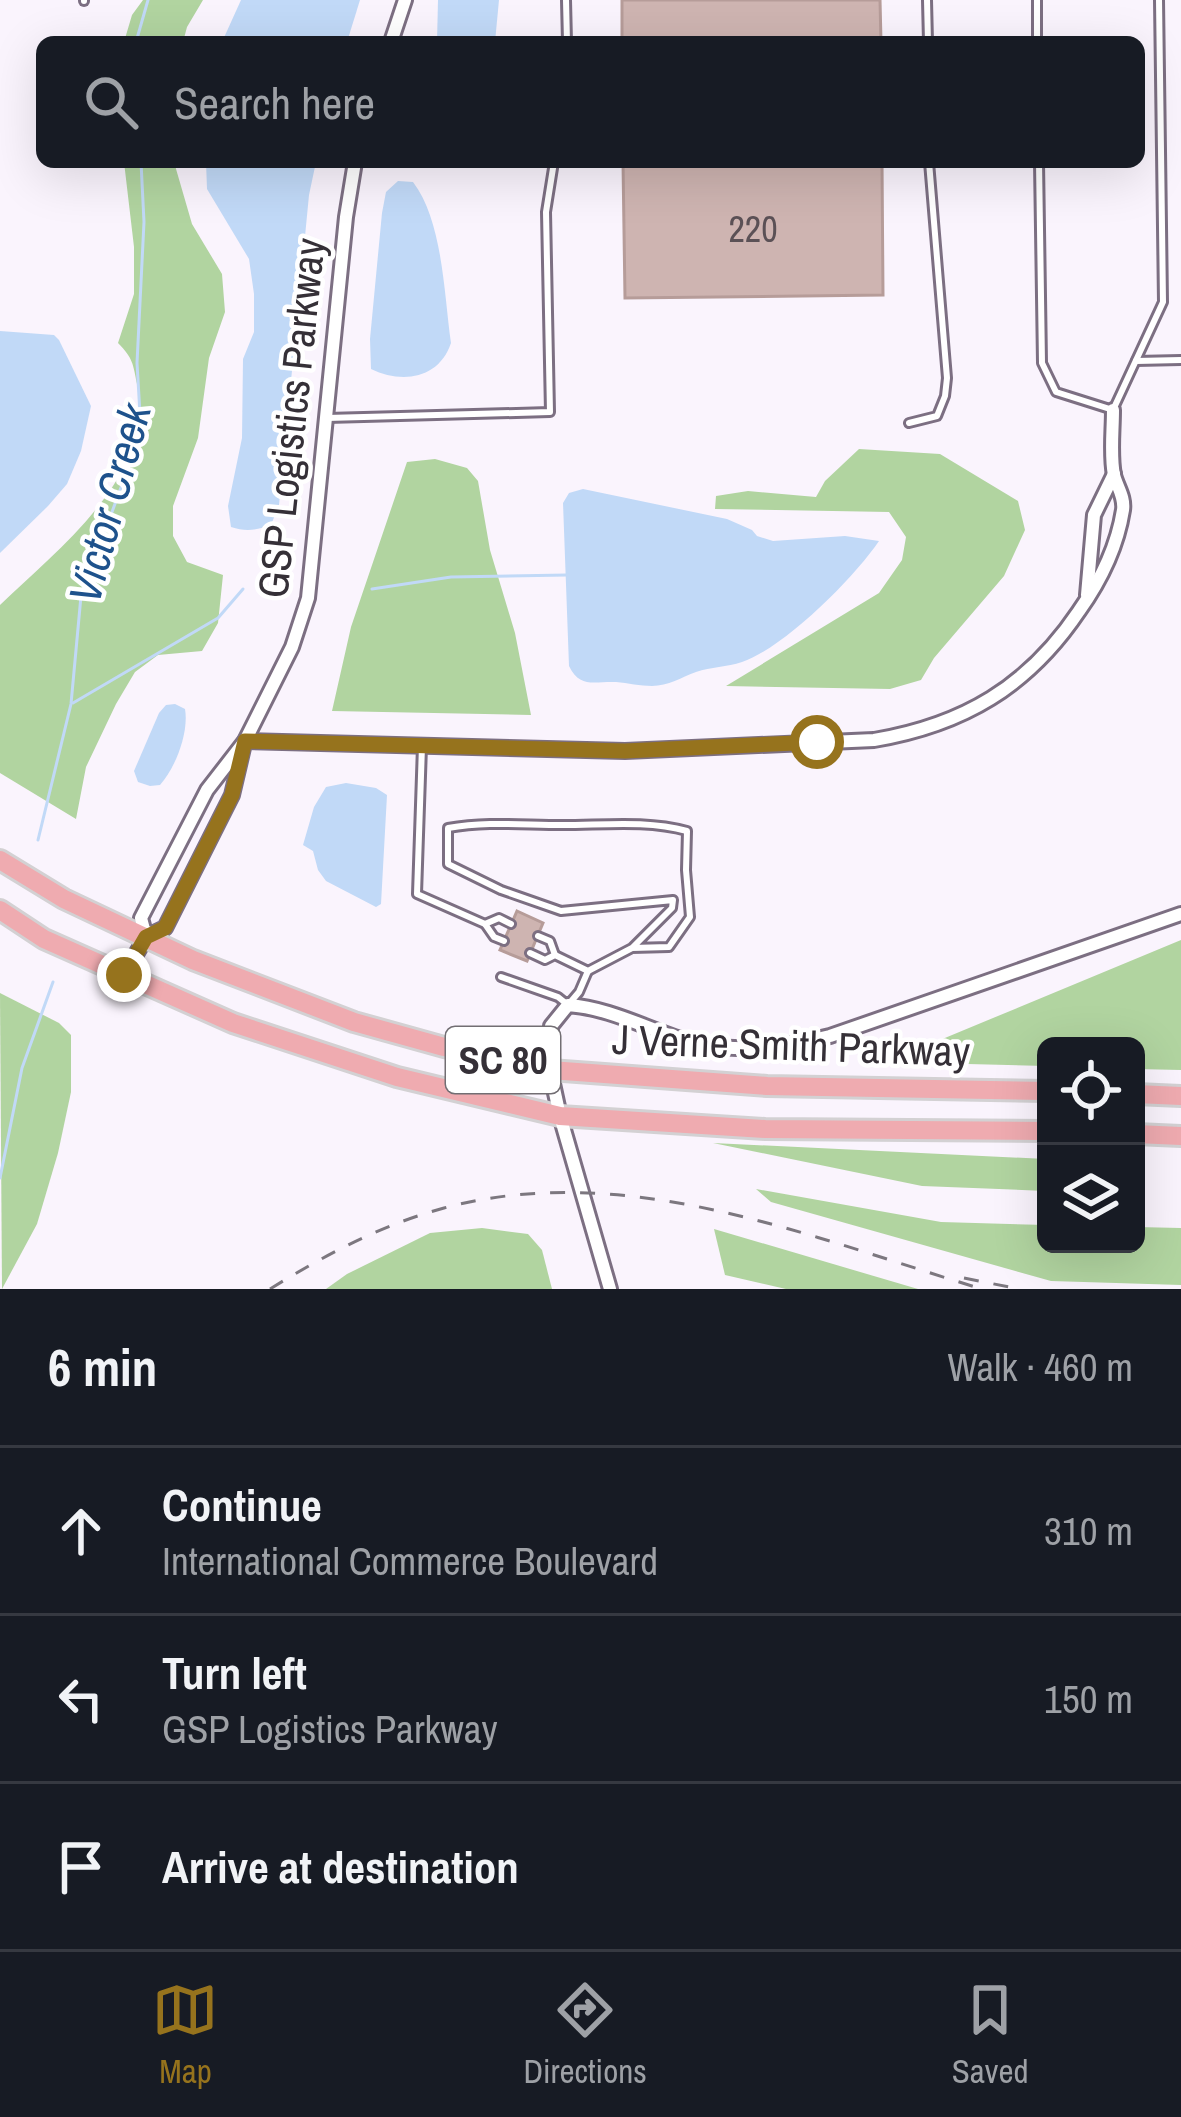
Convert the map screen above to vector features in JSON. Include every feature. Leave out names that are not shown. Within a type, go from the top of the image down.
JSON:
[{"type":"main road","name":"J Verne Smith Parkway","points":[[0,860],[64,898],[194,960],[354,1022],[444,1047],[550,1070],[766,1086],[1037,1091]]},
{"type":"main road","name":"J Verne Smith Parkway","points":[[0,910],[44,939],[233,1023],[345,1062],[560,1116],[765,1129],[1037,1131]]},
{"type":"main road","points":[[1145,1094],[1181,1096]]},
{"type":"main road","points":[[1145,1134],[1181,1136]]},
{"type":"street","points":[[393,36],[405,0]]},
{"type":"street","name":"GSP Logistics Parkway","points":[[146,937],[141,918],[207,790],[245,741],[292,647],[308,598],[354,168]]},
{"type":"street","points":[[245,741],[625,751],[874,740],[946,722],[991,700],[1030,671],[1062,637],[1108,568],[1124,504],[1114,474],[1113,410]]},
{"type":"street","points":[[1086,602],[1094,515],[1114,474]]},
{"type":"street","name":"GSP Logistics Parkway","points":[[124,975],[146,937],[165,928],[232,795],[245,741]]},
{"type":"street","points":[[610,1289],[550,1070],[551,1026],[568,1005],[590,1007],[705,1045],[795,1043],[830,1036],[1181,914]]},
{"type":"lane","points":[[566,0],[567,36]]},
{"type":"lane","points":[[927,0],[928,36]]},
{"type":"lane","points":[[1037,0],[1037,36]]},
{"type":"lane","points":[[1039,168],[1042,363],[1056,392],[1113,410],[1163,302],[1159,0]]},
{"type":"lane","points":[[327,418],[550,412],[546,212],[553,168]]},
{"type":"lane","points":[[909,422],[937,416],[947,378],[930,168]]},
{"type":"lane","points":[[1136,361],[1181,359]]},
{"type":"lane","points":[[422,746],[417,894],[485,924],[494,937],[504,941]]},
{"type":"lane","points":[[501,977],[568,1005],[588,971],[632,948],[672,908],[673,900],[561,911],[501,890],[448,864],[448,828],[481,822],[661,824],[687,831],[690,917],[669,947],[632,948]]},
{"type":"lane","points":[[485,924],[499,918],[511,924]]},
{"type":"lane","points":[[538,936],[550,941],[555,955],[588,971]]},
{"type":"lane","points":[[530,953],[545,960],[555,955]]},
{"type":"green space","points":[[143,0],[203,0],[185,36],[126,36]]},
{"type":"green space","points":[[125,168],[176,168],[192,224],[222,274],[225,312],[209,358],[198,438],[173,506],[173,536],[187,562],[223,575],[218,623],[202,651],[158,655],[135,672],[86,767],[76,819],[0,773],[0,605],[97,508],[132,449],[139,417],[137,384],[132,362],[118,343],[134,294]]},
{"type":"green space","points":[[859,449],[940,454],[1018,501],[1025,530],[1004,576],[921,680],[890,689],[726,686],[879,593],[902,560],[906,537],[889,512],[715,509],[716,496],[748,491],[816,497],[825,481]]},
{"type":"green space","points":[[435,459],[467,468],[478,481],[531,715],[332,711],[351,627],[407,462]]},
{"type":"green space","points":[[1181,940],[1181,1070],[1145,1069],[1145,1037],[1037,1037],[1037,1066],[887,1062]]},
{"type":"green space","points":[[0,993],[59,1023],[71,1035],[71,1092],[58,1153],[37,1224],[2,1289]]},
{"type":"green space","points":[[713,1143],[1037,1159],[1037,1191],[922,1186]]},
{"type":"green space","points":[[756,1189],[941,1222],[1037,1225],[1037,1253],[1145,1253],[1145,1227],[1181,1228],[1181,1285],[1051,1281],[771,1202]]},
{"type":"green space","points":[[482,1228],[528,1234],[542,1250],[552,1289],[326,1289],[430,1233]]},
{"type":"green space","points":[[714,1229],[918,1289],[786,1289],[725,1275]]},
{"type":"water","points":[[241,0],[360,0],[349,36],[225,36]]},
{"type":"water","points":[[438,0],[499,0],[496,36],[437,36]]},
{"type":"water","points":[[206,168],[315,168],[279,505],[271,525],[256,529],[231,527],[228,506],[242,438],[243,359],[254,332],[249,259],[207,189]]},
{"type":"water","points":[[398,181],[413,182],[431,217],[451,343],[429,371],[407,377],[371,369],[382,213],[386,192]]},
{"type":"water","points":[[0,331],[54,335],[91,406],[81,451],[67,484],[0,553]]},
{"type":"water","points":[[583,489],[727,519],[773,541],[845,536],[879,541],[817,610],[759,654],[658,686],[589,682],[578,678],[569,666],[563,503],[569,493]]},
{"type":"water","points":[[175,704],[185,709],[186,718],[176,759],[160,785],[138,782],[134,771],[159,713]]},
{"type":"water","points":[[346,783],[376,788],[387,795],[381,904],[376,907],[326,881],[313,851],[303,845],[314,807],[326,787]]},
{"type":"building","points":[[622,0],[880,0],[881,36],[622,36]]},
{"type":"building","points":[[623,168],[882,168],[883,295],[625,298]]},
{"type":"building","points":[[517,911],[543,923],[527,961],[500,950]]},
{"type":"waterway","name":"Victor Creek","points":[[138,36],[148,0]]},
{"type":"waterway","name":"Victor Creek","points":[[38,840],[71,704],[81,596],[126,474],[140,414],[141,168]]},
{"type":"waterway","points":[[372,589],[451,577],[567,575]]},
{"type":"waterway","points":[[73,703],[218,618],[243,589]]},
{"type":"waterway","name":"Victor Creek","points":[[0,1178],[22,1068],[53,982]]},
{"type":"railway","points":[[270,1289],[354,1242],[421,1215],[513,1195],[581,1193],[649,1198],[717,1211],[982,1289]]},
{"type":"railway","points":[[964,1278],[1019,1289]]},
{"type":"route","points":[[124,975],[146,937],[165,928],[232,795],[245,741],[625,751],[817,742]]}]
